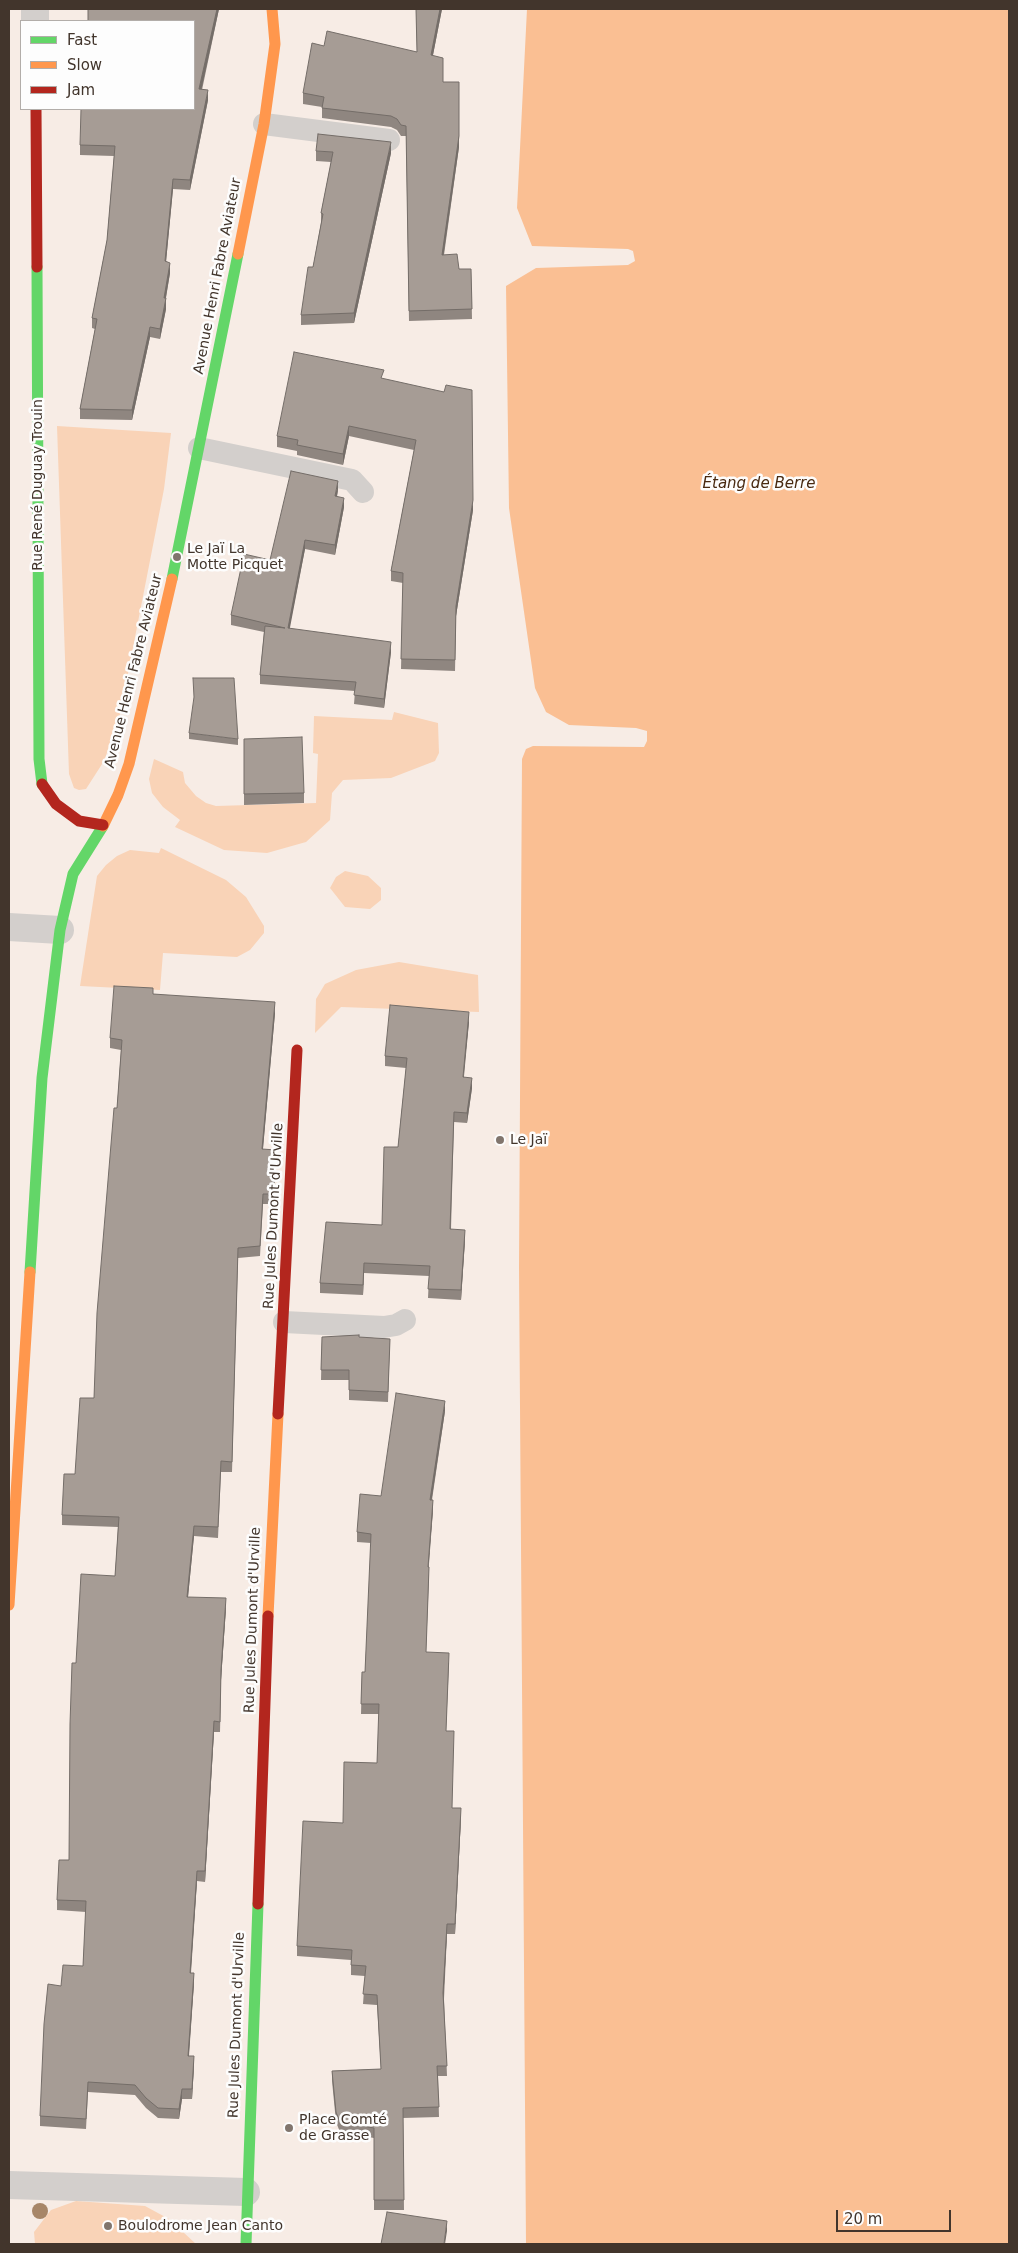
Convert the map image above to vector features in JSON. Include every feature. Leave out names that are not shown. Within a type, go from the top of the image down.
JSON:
[{"type":"street","name":"Avenue Henri Fabre Aviateur","points":[[9,1605],[42,1078],[60,930],[68,891],[74,874],[118,795],[129,764],[177,557],[264,124],[275,44],[272,9]]},
{"type":"street","name":"Rue René Duguay Trouin","points":[[36,110],[39,759],[42,784],[56,804],[79,821],[103,825]]},
{"type":"street","points":[[9,927],[60,930]]},
{"type":"street","name":"Rue Jules Dumont d'Urville","points":[[246,2192],[270,1562],[297,1050]]},
{"type":"street","points":[[9,2185],[246,2192],[246,2244]]},
{"type":"lane","points":[[264,124],[389,140]]},
{"type":"lane","points":[[199,448],[352,480],[363,492]]},
{"type":"lane","points":[[284,1322],[384,1326],[396,1325],[405,1320]]},
{"type":"shaded area","points":[[57,426],[171,433],[164,489],[119,719],[104,761],[86,789],[79,790],[74,788],[69,774]]},
{"type":"shaded area","points":[[394,712],[438,723],[439,753],[435,761],[391,778],[343,780],[332,793],[330,820],[306,842],[267,853],[224,850],[175,827],[180,820],[163,807],[152,793],[149,779],[154,759],[183,772],[185,783],[196,796],[206,803],[216,806],[316,803],[318,754],[313,753],[314,716],[392,720]]},
{"type":"shaded area","points":[[161,848],[226,880],[246,897],[264,926],[264,933],[250,950],[237,957],[163,953],[160,990],[80,986],[97,876],[117,856],[130,850],[159,853]]},
{"type":"shaded area","points":[[345,871],[368,876],[381,888],[381,900],[370,909],[345,907],[330,888],[336,877]]},
{"type":"shaded area","points":[[399,962],[478,975],[479,1012],[341,1007],[315,1033],[316,999],[325,984],[356,970]]},
{"type":"shaded area","name":"Boulodrome Jean Canto","points":[[76,2201],[145,2206],[169,2219],[196,2244],[35,2244],[34,2232],[51,2210]]},
{"type":"water","name":"Étang de Berre","points":[[527,9],[1009,9],[1009,2244],[526,2244],[519,1267],[522,759],[526,749],[533,746],[644,747],[647,741],[647,731],[636,728],[569,725],[546,712],[535,688],[509,508],[506,286],[536,268],[628,265],[635,261],[633,251],[628,249],[532,246],[517,208]]},
{"type":"building","points":[[88,9],[217,9],[199,89],[208,90],[190,180],[173,179],[165,261],[170,263],[160,329],[150,327],[132,410],[80,409],[97,319],[92,318],[107,240],[115,146],[80,145],[81,110],[195,110],[195,20],[88,20]]},
{"type":"building","points":[[416,9],[440,9],[431,55],[443,58],[443,82],[459,82],[459,136],[442,255],[457,254],[459,269],[471,269],[472,309],[409,311],[406,126],[401,125],[397,119],[391,116],[322,108],[324,97],[303,93],[312,43],[324,46],[327,31],[417,52]]},
{"type":"building","points":[[318,134],[391,142],[354,313],[301,315],[308,267],[313,267],[333,152],[316,151]]},
{"type":"building","points":[[294,352],[384,370],[381,378],[444,392],[446,385],[472,390],[473,500],[456,606],[455,660],[401,659],[403,573],[391,571],[416,440],[349,426],[343,454],[297,445],[298,440],[277,436]]},
{"type":"building","points":[[291,471],[338,481],[335,496],[344,498],[335,545],[305,540],[288,628],[391,642],[384,699],[354,695],[356,682],[260,675],[265,626],[285,628],[231,615],[244,554],[270,560]]},
{"type":"building","points":[[193,678],[234,678],[238,739],[189,733],[194,697]]},
{"type":"building","points":[[302,737],[304,793],[244,794],[244,739]]},
{"type":"building","points":[[114,986],[153,988],[153,994],[275,1002],[262,1149],[276,1150],[273,1194],[263,1194],[260,1246],[238,1248],[232,1462],[221,1461],[218,1527],[194,1526],[187,1597],[226,1598],[221,1670],[220,1722],[214,1721],[205,1871],[197,1871],[190,1973],[194,1973],[188,2056],[194,2056],[192,2089],[182,2089],[179,2109],[158,2108],[135,2085],[88,2082],[86,2119],[40,2116],[44,2024],[48,1984],[61,1986],[63,1965],[83,1966],[86,1901],[57,1900],[59,1860],[69,1860],[72,1663],[76,1663],[81,1574],[115,1576],[119,1517],[62,1515],[64,1474],[75,1474],[80,1398],[94,1398],[97,1313],[114,1108],[117,1108],[122,1040],[110,1038]]},
{"type":"building","points":[[390,1005],[469,1012],[463,1077],[472,1078],[467,1113],[454,1112],[450,1229],[465,1230],[461,1290],[428,1289],[430,1266],[364,1263],[363,1285],[320,1283],[326,1222],[382,1225],[384,1147],[398,1147],[407,1058],[385,1056]]},
{"type":"building","points":[[359,1335],[359,1337],[390,1339],[388,1392],[349,1390],[349,1370],[321,1370],[322,1337]]},
{"type":"building","points":[[396,1393],[445,1401],[430,1500],[433,1500],[428,1567],[426,1652],[449,1653],[446,1731],[454,1731],[452,1808],[461,1808],[455,1924],[447,1924],[443,1993],[447,2066],[437,2066],[439,2107],[403,2108],[404,2200],[374,2200],[374,2128],[340,2122],[336,2112],[332,2071],[381,2069],[377,1995],[363,1994],[366,1966],[351,1965],[352,1950],[297,1946],[303,1821],[343,1823],[344,1762],[377,1763],[379,1704],[361,1704],[362,1672],[365,1672],[371,1534],[357,1532],[360,1494],[381,1496]]},
{"type":"building","points":[[387,2212],[447,2221],[444,2244],[381,2244]]},
{"type":"traffic: fast","points":[[172,579],[238,254]]},
{"type":"traffic: fast","points":[[37,267],[39,759],[42,784]]},
{"type":"traffic: fast","points":[[30,1272],[42,1078],[60,930],[73,874],[103,826]]},
{"type":"traffic: fast","points":[[246,2244],[258,1904]]},
{"type":"traffic: slow","points":[[238,254],[264,124],[275,44],[272,9]]},
{"type":"traffic: slow","points":[[103,826],[118,795],[129,764],[172,579]]},
{"type":"traffic: slow","points":[[9,1605],[30,1272]]},
{"type":"traffic: slow","points":[[268,1616],[278,1414]]},
{"type":"traffic: jam","points":[[36,110],[37,267]]},
{"type":"traffic: jam","points":[[42,784],[56,804],[79,821],[103,825]]},
{"type":"traffic: jam","points":[[278,1414],[297,1050]]},
{"type":"traffic: jam","points":[[258,1904],[268,1616]]},
{"type":"place","name":"Le Jaï La Motte Picquet","points":[[177,557]]},
{"type":"place","name":"Le Jaï","points":[[500,1140]]},
{"type":"place","name":"Place Comté de Grasse","points":[[289,2128]]},
{"type":"place","name":"Boulodrome Jean Canto","points":[[108,2226]]}]
